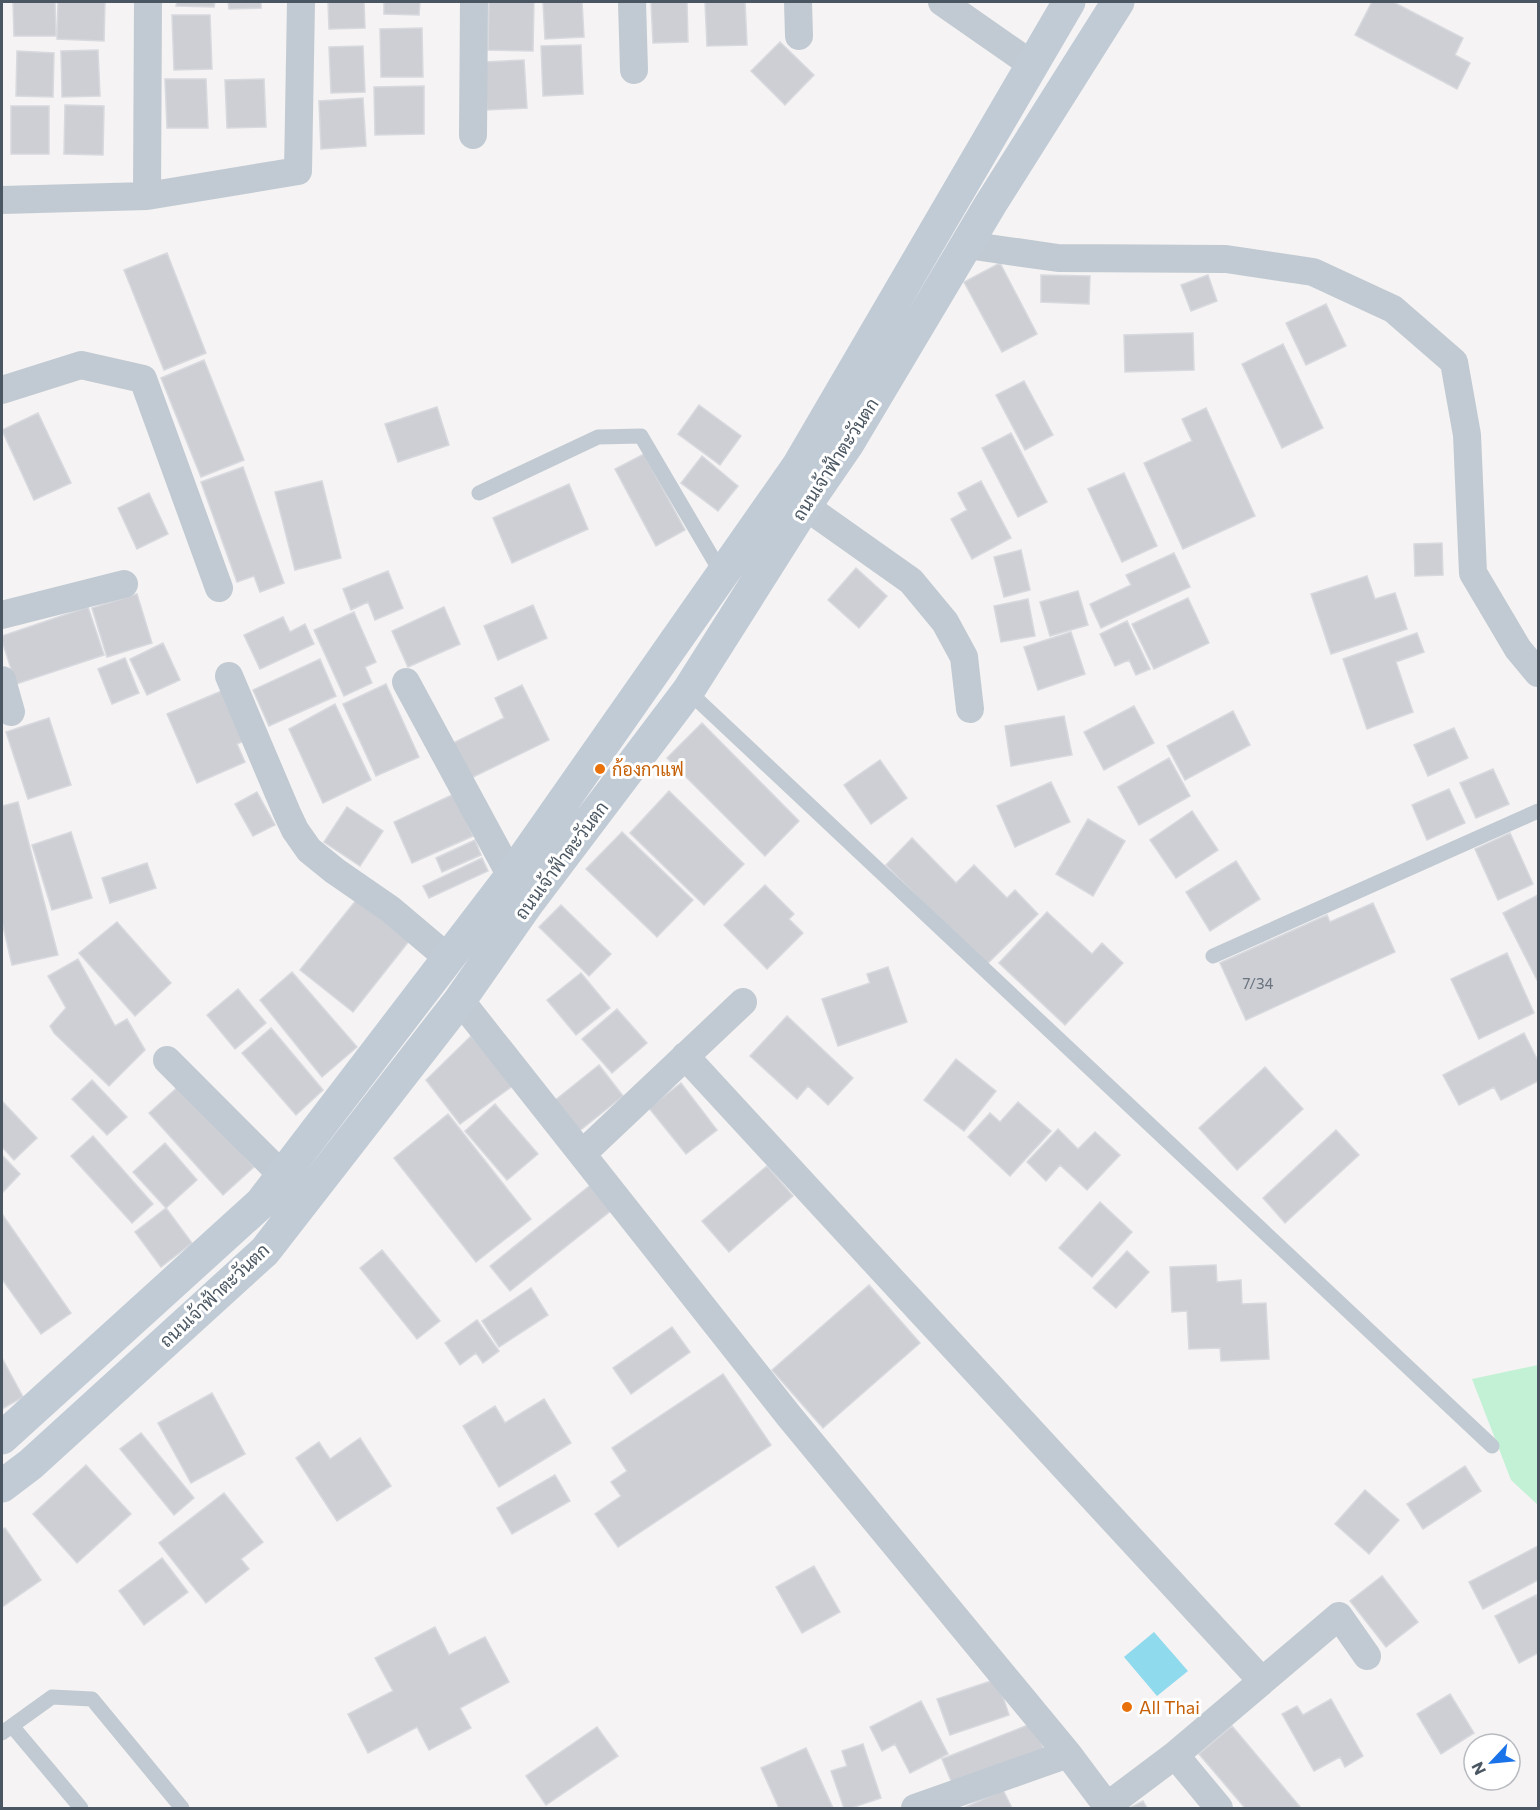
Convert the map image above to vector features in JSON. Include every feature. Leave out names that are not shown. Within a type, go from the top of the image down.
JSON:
[{"type":"main road","name":"ถนนเจ้าฟ้าตะวันตก","points":[[2,1438],[261,1203],[511,876],[798,466],[1031,63],[1069,2]]},
{"type":"main road","name":"ถนนเจ้าฟ้าตะวันตก","points":[[2,1486],[31,1464],[265,1251],[460,1000],[527,904],[688,690],[805,506],[847,445],[990,205],[1118,2]]},
{"type":"street","points":[[147,196],[148,2]]},
{"type":"street","points":[[2,200],[147,196],[298,171],[302,2]]},
{"type":"street","points":[[473,135],[474,2]]},
{"type":"street","points":[[632,2],[634,70]]},
{"type":"street","points":[[798,2],[799,36]]},
{"type":"street","points":[[942,2],[1031,63]]},
{"type":"street","points":[[967,245],[1058,258],[1226,259],[1313,272],[1393,309],[1454,362],[1467,435],[1473,573],[1518,649],[1539,673]]},
{"type":"street","points":[[2,390],[81,365],[143,379],[219,588]]},
{"type":"street","points":[[805,506],[911,581],[945,622],[964,657],[970,709]]},
{"type":"street","points":[[2,615],[124,584]]},
{"type":"street","points":[[229,676],[287,813],[295,830],[309,850],[334,871],[390,909],[448,958]]},
{"type":"street","points":[[2,680],[10,712]]},
{"type":"street","points":[[406,682],[511,876]]},
{"type":"street","points":[[460,1000],[789,1416],[1068,1754],[1107,1807],[1175,1755],[1339,1616],[1367,1656]]},
{"type":"street","points":[[582,1154],[743,1002]]},
{"type":"street","points":[[685,1056],[1262,1682]]},
{"type":"street","points":[[167,1060],[282,1175]]},
{"type":"street","points":[[915,1809],[1068,1754]]},
{"type":"street","points":[[1175,1755],[1219,1809]]},
{"type":"lane","points":[[479,493],[598,437],[641,436],[722,574]]},
{"type":"lane","points":[[688,690],[1492,1446]]},
{"type":"lane","points":[[1213,956],[1539,812]]},
{"type":"lane","points":[[81,1809],[7,1729],[52,1697],[92,1699],[182,1809]]},
{"type":"green space","points":[[1538,1365],[1538,1505],[1511,1480],[1472,1379]]},
{"type":"water","points":[[1154,1632],[1188,1671],[1157,1696],[1124,1657]]},
{"type":"building","points":[[13,2],[55,2],[56,36],[14,36]]},
{"type":"building","points":[[58,2],[105,2],[104,41],[57,39]]},
{"type":"building","points":[[177,2],[215,2],[214,7],[176,6]]},
{"type":"building","points":[[228,2],[261,2],[261,8],[229,9]]},
{"type":"building","points":[[328,2],[364,2],[365,28],[329,29]]},
{"type":"building","points":[[384,2],[420,2],[419,15],[384,14]]},
{"type":"building","points":[[489,2],[534,2],[533,51],[488,50]]},
{"type":"building","points":[[543,2],[582,2],[584,37],[545,39]]},
{"type":"building","points":[[651,2],[687,2],[688,42],[653,43]]},
{"type":"building","points":[[705,2],[745,2],[747,45],[707,46]]},
{"type":"building","points":[[1372,2],[1393,2],[1463,38],[1455,55],[1470,63],[1457,89],[1355,35]]},
{"type":"building","points":[[172,15],[210,15],[212,69],[174,70]]},
{"type":"building","points":[[422,28],[423,77],[381,77],[380,29]]},
{"type":"building","points":[[780,42],[814,75],[785,105],[751,71]]},
{"type":"building","points":[[581,45],[583,94],[543,96],[541,46]]},
{"type":"building","points":[[363,46],[365,92],[331,93],[329,47]]},
{"type":"building","points":[[98,50],[100,96],[62,97],[61,51]]},
{"type":"building","points":[[17,51],[54,53],[53,97],[16,96]]},
{"type":"building","points":[[524,60],[527,108],[487,110],[484,62]]},
{"type":"building","points":[[165,79],[206,79],[208,128],[167,128]]},
{"type":"building","points":[[264,79],[266,127],[227,128],[225,80]]},
{"type":"building","points":[[424,86],[424,134],[375,135],[374,87]]},
{"type":"building","points":[[363,98],[366,146],[321,149],[319,101]]},
{"type":"building","points":[[65,105],[104,106],[103,155],[64,154]]},
{"type":"building","points":[[11,106],[49,106],[49,154],[11,154]]},
{"type":"building","points":[[167,253],[206,353],[164,370],[124,270]]},
{"type":"building","points":[[1000,263],[1037,334],[1002,352],[964,282]]},
{"type":"building","points":[[1041,275],[1090,276],[1089,304],[1041,302]]},
{"type":"building","points":[[1208,275],[1217,301],[1191,311],[1181,285]]},
{"type":"building","points":[[1326,304],[1346,346],[1306,365],[1286,323]]},
{"type":"building","points":[[1193,333],[1194,370],[1125,372],[1124,335]]},
{"type":"building","points":[[1283,344],[1323,428],[1282,448],[1242,364]]},
{"type":"building","points":[[204,360],[244,460],[201,477],[161,378]]},
{"type":"building","points":[[1024,381],[1053,435],[1025,450],[996,395]]},
{"type":"building","points":[[699,405],[741,436],[720,465],[678,434]]},
{"type":"building","points":[[437,407],[449,445],[398,462],[385,424]]},
{"type":"building","points":[[1206,408],[1255,516],[1183,549],[1144,463],[1192,441],[1182,419]]},
{"type":"building","points":[[38,413],[71,483],[34,500],[2,430]]},
{"type":"building","points":[[1011,433],[1047,502],[1018,517],[982,448]]},
{"type":"building","points":[[644,454],[685,530],[656,546],[615,469]]},
{"type":"building","points":[[702,456],[738,486],[718,511],[681,483]]},
{"type":"building","points":[[243,467],[284,583],[260,592],[254,576],[237,582],[201,482]]},
{"type":"building","points":[[1124,473],[1157,546],[1122,562],[1088,489]]},
{"type":"building","points":[[322,481],[341,558],[295,570],[275,492]]},
{"type":"building","points":[[981,481],[1011,538],[972,559],[951,519],[967,510],[958,493]]},
{"type":"building","points":[[569,484],[588,529],[512,563],[493,518]]},
{"type":"building","points":[[149,493],[168,534],[137,549],[118,508]]},
{"type":"building","points":[[1442,543],[1443,575],[1415,576],[1414,544]]},
{"type":"building","points":[[1021,550],[1030,590],[1004,597],[994,557]]},
{"type":"building","points":[[1174,553],[1190,587],[1101,628],[1090,604],[1131,585],[1126,575]]},
{"type":"building","points":[[856,568],[887,596],[859,628],[828,600]]},
{"type":"building","points":[[388,571],[403,608],[375,620],[368,602],[351,610],[343,589]]},
{"type":"building","points":[[1367,576],[1375,599],[1395,593],[1407,629],[1331,654],[1311,594]]},
{"type":"building","points":[[1078,591],[1088,625],[1050,636],[1040,602]]},
{"type":"building","points":[[137,594],[152,643],[107,657],[92,608]]},
{"type":"building","points":[[1188,598],[1209,643],[1154,669],[1132,624]]},
{"type":"building","points":[[1028,599],[1035,636],[1001,642],[994,606]]},
{"type":"building","points":[[533,605],[547,638],[498,660],[484,626]]},
{"type":"building","points":[[88,607],[104,655],[16,684],[2,636]]},
{"type":"building","points":[[444,607],[460,644],[408,667],[392,631]]},
{"type":"building","points":[[354,612],[376,662],[365,667],[372,683],[344,696],[314,630]]},
{"type":"building","points":[[283,617],[290,632],[305,624],[314,644],[260,669],[244,635]]},
{"type":"building","points":[[1127,621],[1150,669],[1136,675],[1129,660],[1115,666],[1100,634]]},
{"type":"building","points":[[1071,632],[1085,674],[1038,690],[1024,647]]},
{"type":"building","points":[[1417,633],[1424,652],[1396,662],[1413,712],[1367,729],[1343,659]]},
{"type":"building","points":[[163,643],[180,680],[147,695],[130,659]]},
{"type":"building","points":[[125,658],[139,693],[112,704],[98,669]]},
{"type":"building","points":[[320,659],[336,696],[269,726],[253,690]]},
{"type":"building","points":[[386,684],[419,757],[376,776],[343,704]]},
{"type":"building","points":[[522,685],[549,740],[467,780],[449,745],[504,718],[495,698]]},
{"type":"building","points":[[224,690],[246,740],[237,744],[245,762],[197,783],[167,714]]},
{"type":"building","points":[[335,704],[371,780],[323,803],[289,729]]},
{"type":"building","points":[[1134,706],[1154,743],[1104,770],[1084,732]]},
{"type":"building","points":[[1233,711],[1250,745],[1185,780],[1167,746]]},
{"type":"building","points":[[1064,716],[1072,755],[1011,766],[1005,726]]},
{"type":"building","points":[[49,718],[71,785],[28,799],[6,732]]},
{"type":"building","points":[[702,723],[799,821],[765,856],[667,758]]},
{"type":"building","points":[[1454,728],[1468,758],[1428,776],[1414,745]]},
{"type":"building","points":[[1169,758],[1190,796],[1139,825],[1118,787]]},
{"type":"building","points":[[880,760],[907,798],[871,824],[844,785]]},
{"type":"building","points":[[1493,769],[1509,804],[1476,818],[1460,783]]},
{"type":"building","points":[[1051,782],[1070,822],[1015,847],[997,806]]},
{"type":"building","points":[[1449,789],[1465,823],[1427,840],[1412,805]]},
{"type":"building","points":[[669,791],[744,864],[704,905],[630,833]]},
{"type":"building","points":[[257,792],[275,825],[253,836],[235,804]]},
{"type":"building","points":[[454,794],[473,836],[412,863],[394,822]]},
{"type":"building","points":[[18,802],[58,955],[12,965],[2,922],[2,806]]},
{"type":"building","points":[[347,807],[383,831],[360,866],[324,842]]},
{"type":"building","points":[[1192,811],[1218,850],[1176,878],[1150,840]]},
{"type":"building","points":[[1088,819],[1125,841],[1093,896],[1056,874]]},
{"type":"building","points":[[71,832],[92,898],[52,910],[32,845]]},
{"type":"building","points":[[622,832],[693,900],[657,937],[586,869]]},
{"type":"building","points":[[1510,833],[1533,884],[1498,900],[1475,849]]},
{"type":"building","points":[[912,838],[956,883],[974,865],[1007,898],[1015,890],[1038,914],[985,966],[886,865]]},
{"type":"building","points":[[475,840],[481,855],[442,872],[436,858]]},
{"type":"building","points":[[482,858],[488,871],[429,898],[423,886]]},
{"type":"building","points":[[1236,861],[1260,899],[1210,931],[1186,892]]},
{"type":"building","points":[[147,863],[156,888],[110,903],[102,878]]},
{"type":"building","points":[[765,885],[794,914],[789,919],[803,933],[767,969],[724,925]]},
{"type":"building","points":[[1538,895],[1538,982],[1503,913]]},
{"type":"building","points":[[357,899],[409,941],[353,1012],[300,970]]},
{"type":"building","points":[[1373,903],[1395,952],[1246,1020],[1220,963],[1327,915],[1330,922]]},
{"type":"building","points":[[561,905],[611,954],[589,976],[539,927]]},
{"type":"building","points":[[1047,912],[1092,954],[1102,943],[1123,963],[1065,1025],[999,963]]},
{"type":"building","points":[[117,922],[171,983],[135,1016],[79,953]]},
{"type":"building","points":[[1507,953],[1534,1013],[1479,1039],[1451,979]]},
{"type":"building","points":[[78,959],[115,1026],[127,1019],[145,1050],[109,1086],[54,1033],[50,1026],[66,1008],[48,976]]},
{"type":"building","points":[[888,967],[907,1022],[838,1046],[822,999],[870,983],[867,974]]},
{"type":"building","points":[[292,972],[357,1047],[322,1077],[260,1000]]},
{"type":"building","points":[[581,973],[610,1008],[576,1035],[547,1000]]},
{"type":"building","points":[[238,989],[266,1023],[235,1049],[207,1015]]},
{"type":"building","points":[[617,1009],[647,1043],[612,1073],[582,1039]]},
{"type":"building","points":[[787,1016],[853,1078],[828,1105],[808,1086],[797,1099],[750,1056]]},
{"type":"building","points":[[271,1028],[323,1090],[296,1115],[242,1053]]},
{"type":"building","points":[[1524,1033],[1538,1061],[1538,1081],[1501,1100],[1494,1087],[1459,1105],[1443,1075]]},
{"type":"building","points":[[471,1036],[514,1085],[460,1124],[426,1080]]},
{"type":"building","points":[[956,1059],[996,1091],[964,1131],[924,1100]]},
{"type":"building","points":[[599,1065],[623,1096],[578,1132],[554,1101]]},
{"type":"building","points":[[1265,1067],[1303,1109],[1237,1170],[1199,1128]]},
{"type":"building","points":[[92,1080],[127,1117],[107,1135],[72,1099]]},
{"type":"building","points":[[681,1083],[717,1130],[686,1154],[649,1108]]},
{"type":"building","points":[[180,1085],[254,1167],[223,1195],[149,1113]]},
{"type":"building","points":[[2,1101],[37,1138],[14,1160],[2,1147]]},
{"type":"building","points":[[1018,1102],[1051,1131],[1010,1176],[968,1137],[990,1113],[1000,1122]]},
{"type":"building","points":[[495,1104],[538,1154],[507,1180],[465,1131]]},
{"type":"building","points":[[448,1114],[531,1219],[476,1262],[394,1158]]},
{"type":"building","points":[[1058,1129],[1078,1149],[1095,1132],[1120,1155],[1087,1190],[1060,1165],[1046,1181],[1027,1162]]},
{"type":"building","points":[[1336,1130],[1359,1155],[1285,1223],[1263,1198]]},
{"type":"building","points":[[93,1136],[153,1204],[132,1223],[71,1156]]},
{"type":"building","points":[[165,1143],[197,1180],[166,1208],[133,1172]]},
{"type":"building","points":[[2,1155],[20,1174],[2,1193]]},
{"type":"building","points":[[767,1166],[793,1196],[729,1252],[702,1221]]},
{"type":"building","points":[[593,1183],[613,1209],[510,1291],[490,1266]]},
{"type":"building","points":[[1100,1202],[1132,1232],[1092,1277],[1059,1248]]},
{"type":"building","points":[[166,1208],[192,1243],[161,1267],[135,1232]]},
{"type":"building","points":[[2,1214],[71,1313],[41,1334],[2,1279]]},
{"type":"building","points":[[382,1250],[440,1321],[417,1339],[360,1268]]},
{"type":"building","points":[[1127,1251],[1149,1272],[1116,1308],[1093,1288]]},
{"type":"building","points":[[1216,1265],[1217,1282],[1241,1280],[1242,1304],[1266,1303],[1269,1359],[1221,1361],[1220,1348],[1189,1349],[1187,1311],[1172,1312],[1170,1267]]},
{"type":"building","points":[[869,1285],[920,1343],[823,1428],[772,1370]]},
{"type":"building","points":[[531,1288],[548,1315],[499,1347],[482,1321]]},
{"type":"building","points":[[477,1320],[499,1351],[483,1363],[476,1353],[460,1365],[445,1343]]},
{"type":"building","points":[[672,1327],[690,1352],[631,1394],[613,1368]]},
{"type":"building","points":[[2,1358],[23,1397],[2,1409]]},
{"type":"building","points":[[723,1374],[771,1445],[618,1547],[595,1514],[621,1496],[611,1482],[627,1471],[612,1448]]},
{"type":"building","points":[[212,1393],[245,1454],[191,1483],[158,1423]]},
{"type":"building","points":[[544,1399],[571,1443],[499,1487],[463,1426],[495,1406],[505,1423]]},
{"type":"building","points":[[141,1433],[194,1498],[174,1515],[120,1449]]},
{"type":"building","points":[[360,1438],[391,1486],[337,1521],[296,1458],[319,1442],[330,1459]]},
{"type":"building","points":[[86,1465],[131,1514],[77,1563],[33,1514]]},
{"type":"building","points":[[1465,1466],[1481,1491],[1423,1529],[1407,1504]]},
{"type":"building","points":[[555,1475],[570,1501],[512,1534],[497,1508]]},
{"type":"building","points":[[1365,1490],[1399,1520],[1369,1554],[1335,1524]]},
{"type":"building","points":[[224,1493],[263,1542],[241,1559],[249,1569],[206,1603],[159,1543]]},
{"type":"building","points":[[5,1528],[41,1580],[2,1607],[2,1530]]},
{"type":"building","points":[[1538,1546],[1538,1580],[1483,1609],[1469,1582]]},
{"type":"building","points":[[162,1558],[188,1592],[144,1625],[119,1591]]},
{"type":"building","points":[[814,1566],[840,1612],[802,1633],[776,1587]]},
{"type":"building","points":[[1382,1576],[1418,1622],[1386,1647],[1350,1601]]},
{"type":"building","points":[[1536,1595],[1538,1600],[1538,1653],[1519,1663],[1495,1616]]},
{"type":"building","points":[[435,1627],[449,1655],[485,1637],[509,1682],[460,1708],[471,1728],[429,1750],[417,1727],[368,1753],[348,1714],[393,1691],[375,1658]]},
{"type":"building","points":[[997,1679],[1009,1715],[950,1735],[937,1699]]},
{"type":"building","points":[[1450,1694],[1473,1732],[1462,1732],[1462,1741],[1441,1754],[1417,1714]]},
{"type":"building","points":[[1331,1699],[1363,1756],[1345,1767],[1340,1757],[1314,1771],[1282,1714],[1297,1706],[1303,1715]]},
{"type":"building","points":[[921,1701],[948,1754],[910,1773],[895,1744],[882,1751],[870,1727]]},
{"type":"building","points":[[1033,1723],[1045,1752],[954,1788],[942,1759]]},
{"type":"building","points":[[1232,1726],[1301,1808],[1245,1808],[1199,1754]]},
{"type":"building","points":[[597,1727],[618,1756],[546,1805],[526,1776]]},
{"type":"building","points":[[863,1744],[881,1798],[851,1808],[844,1808],[831,1771],[847,1766],[842,1751]]},
{"type":"building","points":[[806,1748],[833,1808],[779,1808],[761,1768]]},
{"type":"building","points":[[1003,1790],[1012,1808],[964,1808]]},
{"type":"building","points":[[1143,1801],[1147,1808],[1130,1808]]},
{"type":"place","name":"ก้องกาแฟ","points":[[600,769]]},
{"type":"place","name":"All Thai","points":[[1127,1707]]}]
